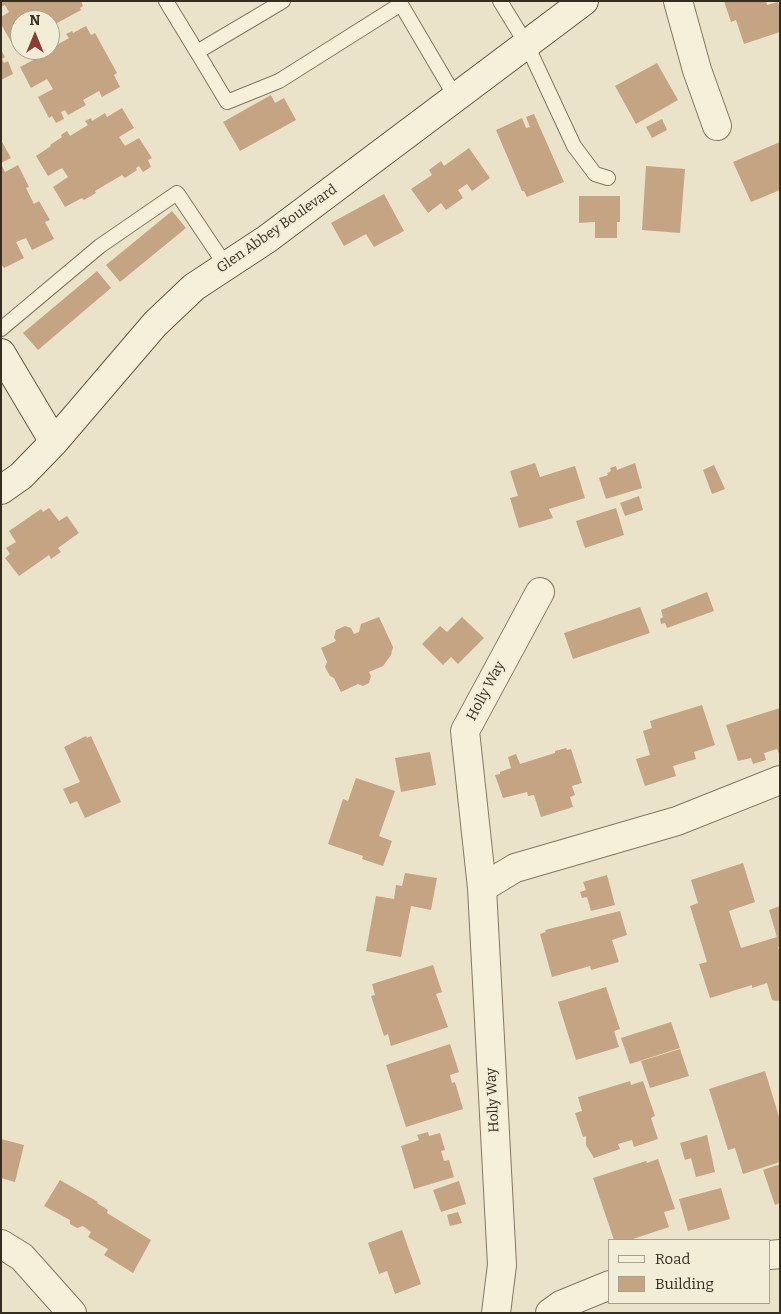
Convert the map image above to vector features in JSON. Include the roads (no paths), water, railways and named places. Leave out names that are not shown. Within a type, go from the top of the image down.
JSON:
[{"type":"street","name":"Glen Abbey Boulevard","points":[[1,490],[21,476],[54,442],[155,324],[194,288],[267,240],[584,1]]},
{"type":"street","points":[[678,1],[697,70],[717,126]]},
{"type":"street","points":[[1,353],[54,442]]},
{"type":"street","name":"Holly Way","points":[[496,1313],[502,1265],[482,888],[464,731],[540,592]]},
{"type":"street","points":[[482,888],[515,868],[677,821],[780,780]]},
{"type":"street","points":[[1,1244],[22,1256],[72,1313]]},
{"type":"street","points":[[550,1313],[561,1305],[608,1286]]},
{"type":"lane","points":[[166,1],[227,102],[279,81],[400,3],[456,98]]},
{"type":"lane","points":[[197,52],[283,1]]},
{"type":"lane","points":[[500,1],[527,45],[574,146],[595,174],[608,178]]},
{"type":"lane","points":[[1,329],[100,246],[177,193],[226,266]]}]
